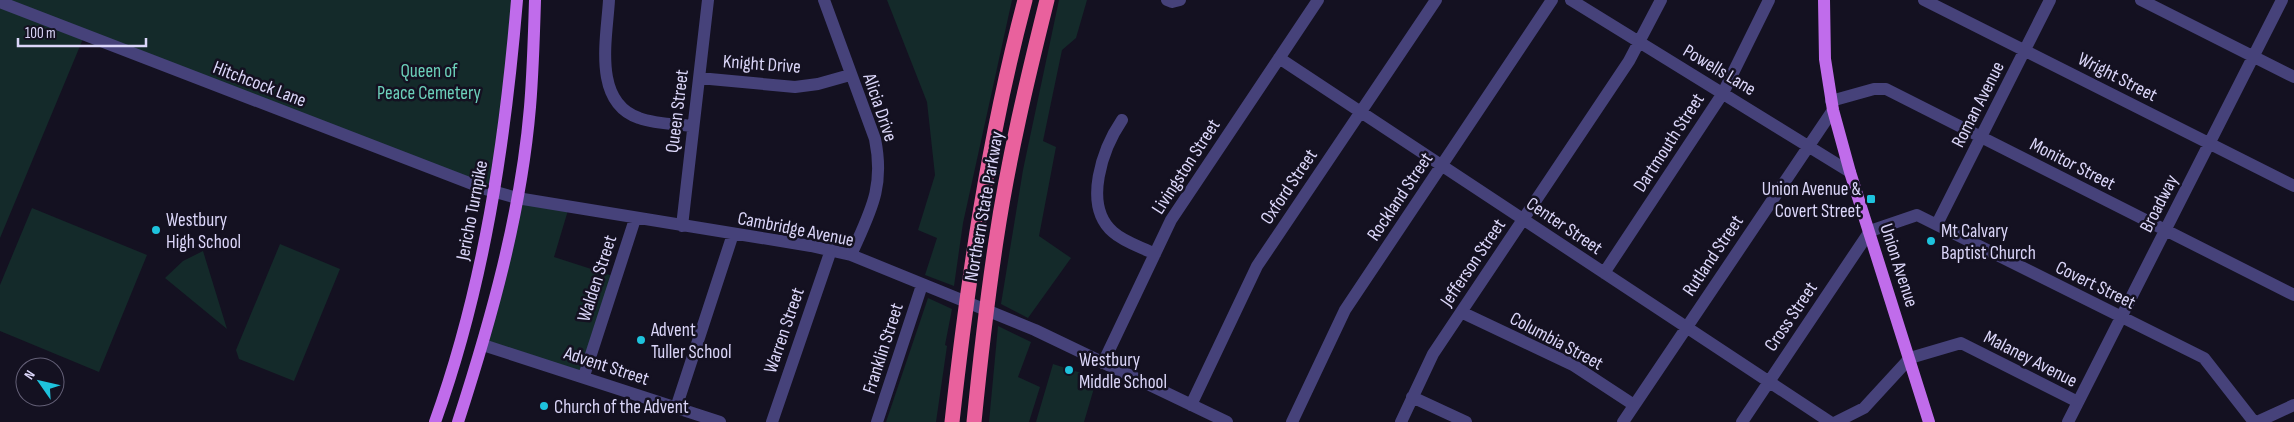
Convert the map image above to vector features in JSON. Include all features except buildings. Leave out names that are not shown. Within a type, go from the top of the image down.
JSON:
[{"type":"highway","name":"Northern State Parkway","points":[[952,422],[967,288],[994,128],[1025,0]]},
{"type":"highway","name":"Northern State Parkway","points":[[974,422],[988,298],[1012,148],[1047,0]]},
{"type":"main road","name":"Jericho Turnpike","points":[[458,422],[483,345],[506,195],[509,96],[517,0]]},
{"type":"main road","name":"Jericho Turnpike","points":[[436,420],[506,195],[530,107],[535,0]]},
{"type":"main road","name":"Union Avenue","points":[[1824,0],[1825,59],[1832,105],[1850,172],[1929,422]]},
{"type":"main road","points":[[436,420],[451,422]]},
{"type":"street","points":[[609,0],[606,78],[615,100],[624,110],[640,119],[692,126]]},
{"type":"street","name":"Queen Street","points":[[682,226],[708,0]]},
{"type":"street","points":[[1167,0],[1172,2],[1180,0]]},
{"type":"street","name":"Livingston Street","points":[[1103,363],[1171,220],[1318,0]]},
{"type":"street","name":"Oxford Street","points":[[1191,405],[1257,266],[1436,0]]},
{"type":"street","name":"Rockland Street","points":[[1292,422],[1345,310],[1552,0]]},
{"type":"street","name":"Powells Lane","points":[[1571,0],[1808,144],[1850,172]]},
{"type":"street","name":"Jefferson Street","points":[[1400,422],[1433,354],[1629,61],[1660,0]]},
{"type":"street","name":"Dartmouth Street","points":[[1604,274],[1723,93],[1769,0]]},
{"type":"street","name":"Wright Street","points":[[1924,0],[2294,186]]},
{"type":"street","name":"Roman Avenue","points":[[1937,224],[2050,0]]},
{"type":"street","points":[[2141,0],[2294,77]]},
{"type":"street","name":"Broadway","points":[[2068,422],[2282,0]]},
{"type":"street","name":"Alicia Drive","points":[[826,1],[850,74],[875,139],[880,174],[876,197],[851,255]]},
{"type":"street","name":"Hitchcock Lane","points":[[0,2],[438,172],[506,195]]},
{"type":"street","name":"Center Street","points":[[1279,58],[1830,422]]},
{"type":"street","name":"Knight Drive","points":[[699,78],[795,87],[818,84],[850,74]]},
{"type":"street","name":"Monitor Street","points":[[1832,105],[1874,89],[1886,89],[2294,295]]},
{"type":"street","name":"Rutland Street","points":[[1623,422],[1832,105]]},
{"type":"street","points":[[1122,120],[1108,143],[1099,179],[1097,202],[1102,218],[1112,232],[1154,254]]},
{"type":"street","name":"Cambridge Avenue","points":[[506,195],[635,219],[831,250],[851,255],[1036,330],[1227,422]]},
{"type":"street","name":"Covert Street","points":[[1870,231],[1917,215],[1937,224],[2204,358],[2255,422]]},
{"type":"street","name":"Walden Street","points":[[584,376],[635,219]]},
{"type":"street","name":"Cross Street","points":[[1742,422],[1870,231]]},
{"type":"street","points":[[676,408],[733,234]]},
{"type":"street","name":"Warren Street","points":[[772,422],[831,250]]},
{"type":"street","name":"Franklin Street","points":[[877,422],[922,285]]},
{"type":"street","name":"Columbia Street","points":[[1461,312],[1573,365],[1634,405]]},
{"type":"street","name":"Malaney Avenue","points":[[1910,358],[1961,343],[2078,402]]},
{"type":"street","name":"Advent Street","points":[[483,345],[584,376],[720,422]]},
{"type":"street","points":[[1836,422],[1864,408],[1910,358]]},
{"type":"street","points":[[1412,397],[1466,422]]},
{"type":"street","points":[[2255,422],[2294,405]]},
{"type":"green space","name":"Queen of Peace Cemetery","points":[[0,0],[517,0],[495,192],[85,34],[0,238]]},
{"type":"green space","points":[[887,0],[1012,0],[963,223],[954,286],[925,275],[937,238],[918,230],[935,175],[927,102]]},
{"type":"green space","points":[[1059,0],[1087,0],[1076,38],[1062,50],[1043,141],[1056,147],[1039,236],[1071,258],[1028,318],[1001,304],[1023,170]]},
{"type":"green space","points":[[517,198],[569,207],[554,257],[616,277],[584,376],[483,345]]},
{"type":"green space","points":[[32,208],[147,255],[99,372],[0,331],[0,285]]},
{"type":"green space","points":[[280,244],[340,269],[294,381],[239,359],[236,350]]},
{"type":"green space","points":[[203,251],[227,329],[165,278],[183,261]]},
{"type":"green space","points":[[928,298],[952,309],[945,345],[947,346],[936,422],[886,422]]},
{"type":"green space","points":[[998,326],[1031,342],[1018,377],[1040,387],[1029,422],[989,422]]},
{"type":"green space","points":[[1053,364],[1097,378],[1084,422],[1036,422]]},
{"type":"place","name":"Union Avenue & Covert Street","points":[[1871,199]]},
{"type":"place","name":"Westbury High School","points":[[156,230]]},
{"type":"place","name":"Mt Calvary Baptist Church","points":[[1931,241]]},
{"type":"place","name":"Advent Tuller School","points":[[641,340]]},
{"type":"place","name":"Westbury Middle School","points":[[1069,370]]},
{"type":"place","name":"Church of the Advent","points":[[544,406]]}]
